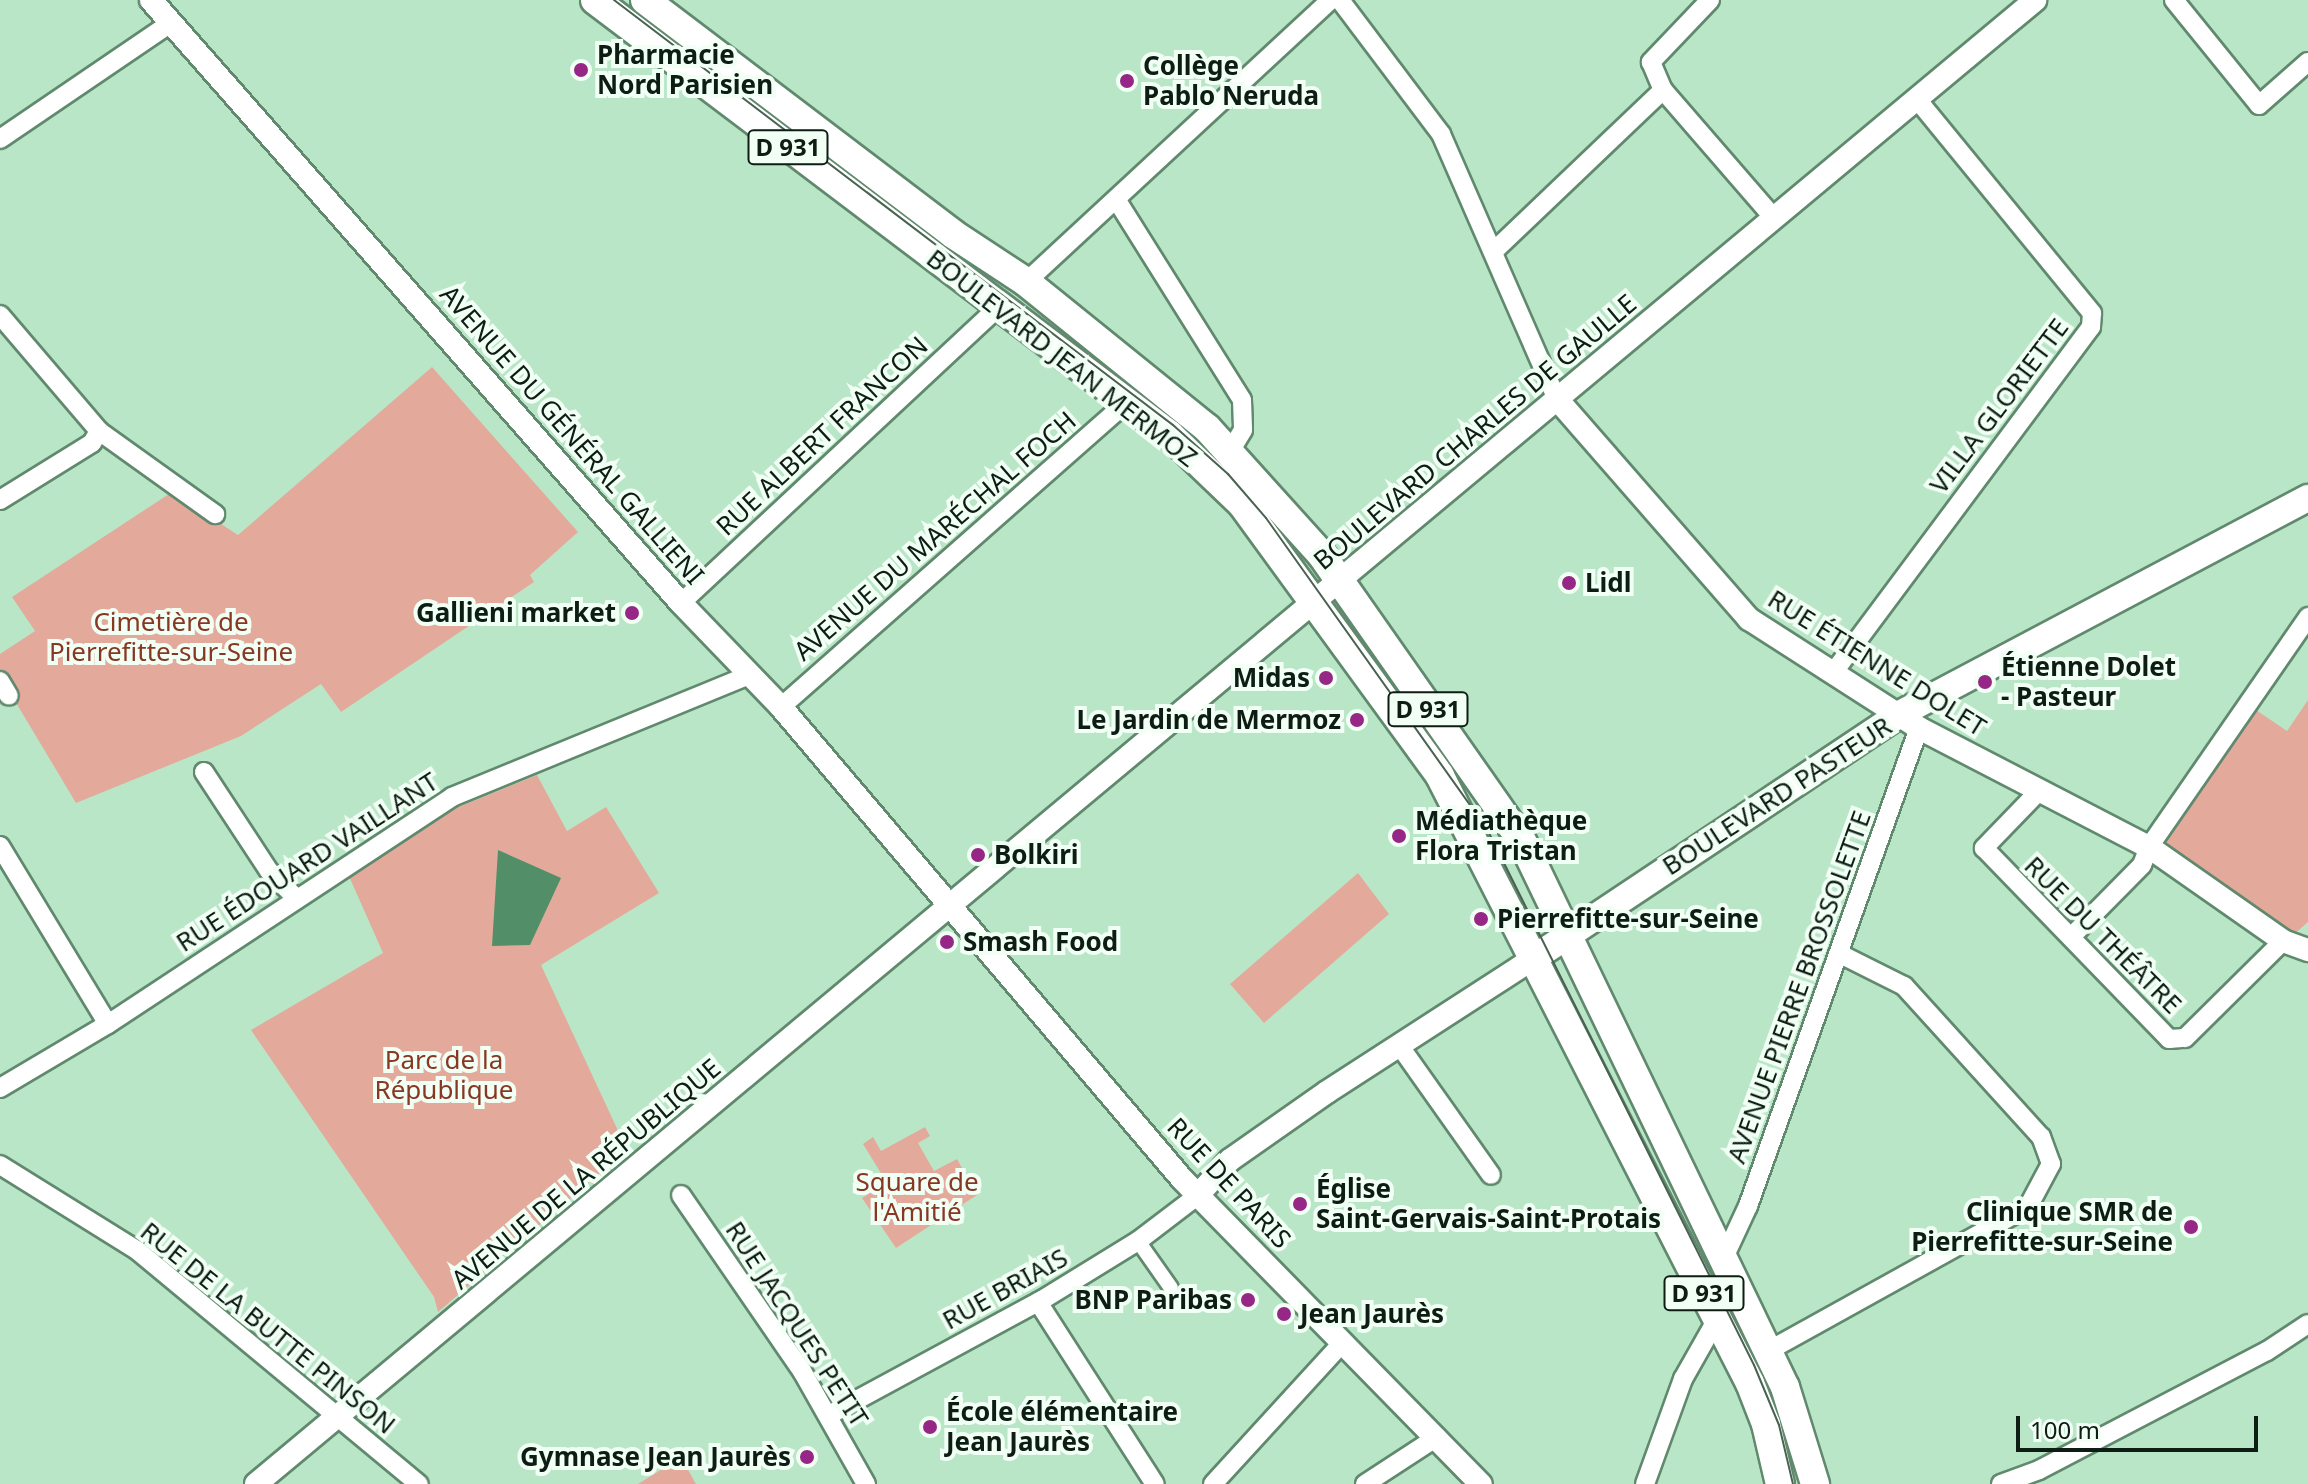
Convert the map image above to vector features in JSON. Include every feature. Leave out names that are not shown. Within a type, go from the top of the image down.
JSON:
[{"type":"main road","name":"BOULEVARD JEAN MERMOZ","points":[[595,0],[1124,405],[1170,435],[1242,504],[1312,605],[1440,776],[1531,960],[1717,1319],[1766,1424],[1780,1484]]},
{"type":"main road","name":"BOULEVARD JEAN MERMOZ","points":[[645,0],[953,234],[1026,282],[1231,450],[1341,581],[1510,820],[1722,1262],[1768,1351],[1800,1426],[1815,1484]]},
{"type":"main road","name":"BOULEVARD PASTEUR","points":[[1531,960],[1908,722],[2308,498]]},
{"type":"street","name":"AVENUE DU GÉNÉRAL GALLIENI","points":[[151,0],[681,603],[781,707],[951,907]]},
{"type":"street","points":[[1026,282],[1331,0]]},
{"type":"street","points":[[1340,0],[1441,134],[1495,250],[1557,399]]},
{"type":"street","points":[[1710,0],[1651,62],[1663,90],[1774,218]]},
{"type":"street","name":"BOULEVARD CHARLES DE GAULLE","points":[[951,907],[2035,0]]},
{"type":"street","points":[[2174,0],[2259,105],[2308,62]]},
{"type":"street","points":[[0,139],[172,22]]},
{"type":"street","points":[[1495,250],[1663,90]]},
{"type":"street","name":"VILLA GLORIETTE","points":[[1833,673],[2091,327],[2092,313],[1917,99]]},
{"type":"street","points":[[1116,199],[1242,400],[1243,430],[1231,450]]},
{"type":"street","name":"RUE ALBERT FRANCON","points":[[681,603],[998,307]]},
{"type":"street","points":[[0,315],[99,431],[215,514]]},
{"type":"street","name":"RUE ÉTIENNE DOLET","points":[[1557,399],[1749,619],[1908,722],[2149,847],[2283,941],[2308,950]]},
{"type":"street","name":"AVENUE DU MARÉCHAL FOCH","points":[[781,707],[1124,405]]},
{"type":"street","points":[[0,500],[92,443],[99,431]]},
{"type":"street","points":[[2071,937],[2137,872],[2149,847],[2308,617]]},
{"type":"street","name":"RUE ÉDOUARD VAILLANT","points":[[0,1088],[108,1024],[295,897],[452,797],[749,675]]},
{"type":"street","name":"AVENUE PIERRE BROSSOLETTE","points":[[1722,1262],[1748,1206],[1840,954],[1908,722]]},
{"type":"street","points":[[204,772],[269,871],[295,897]]},
{"type":"street","name":"RUE DU THÉÂTRE","points":[[2040,790],[1984,848],[2169,1039],[2185,1038],[2283,941]]},
{"type":"street","points":[[0,846],[108,1024]]},
{"type":"street","name":"RUE DE PARIS","points":[[951,907],[1197,1196],[1481,1484]]},
{"type":"street","name":"AVENUE DE LA RÉPUBLIQUE","points":[[256,1484],[951,907]]},
{"type":"street","points":[[1768,1351],[2028,1207],[2051,1164],[2041,1137],[1904,986],[1840,954]]},
{"type":"street","name":"BOULEVARD PASTEUR","points":[[1197,1196],[1230,1160],[1531,960]]},
{"type":"street","points":[[1399,1045],[1491,1175]]},
{"type":"street","name":"RUE DE LA BUTTE PINSON","points":[[0,1165],[138,1251],[419,1484]]},
{"type":"street","name":"RUE JACQUES PETIT","points":[[681,1195],[829,1415],[866,1484]]},
{"type":"street","name":"RUE BRIAIS","points":[[829,1415],[1038,1302],[1138,1241],[1197,1196]]},
{"type":"street","points":[[1138,1241],[1171,1288]]},
{"type":"street","points":[[1038,1302],[1155,1484]]},
{"type":"street","points":[[1645,1484],[1683,1379],[1717,1319]]},
{"type":"street","points":[[2001,1484],[2039,1470],[2267,1351],[2308,1324]]},
{"type":"street","points":[[1213,1484],[1342,1343]]},
{"type":"street","points":[[1365,1484],[1437,1437]]},
{"type":"green space","name":"Cimetière de Pierrefitte-sur-Seine","points":[[432,367],[578,532],[530,575],[534,582],[341,712],[321,684],[241,736],[76,803],[0,676],[0,654],[35,631],[12,597],[172,492],[238,535]]},
{"type":"green space","points":[[2308,700],[2308,922],[2292,936],[2163,845],[2256,710],[2287,731]]},
{"type":"green space","name":"Parc de la République","points":[[537,775],[567,831],[606,807],[659,893],[541,965],[627,1150],[438,1312],[434,1297],[251,1030],[383,953],[348,874],[449,811]]},
{"type":"green space","points":[[1358,873],[1389,914],[1264,1023],[1230,984]]},
{"type":"green space","name":"Square de l'Amitié","points":[[925,1127],[930,1136],[918,1143],[934,1171],[957,1159],[977,1195],[896,1248],[862,1198],[887,1183],[863,1144],[873,1137],[881,1151]]},
{"type":"green space","points":[[693,1450],[699,1460],[687,1468],[696,1484],[638,1484]]},
{"type":"shaded area","points":[[498,850],[561,878],[530,945],[492,946]]},
{"type":"tram line","points":[[614,0],[1173,425],[1228,474],[1266,518],[1486,827],[1754,1365],[1779,1425],[1793,1484]]},
{"type":"place","name":"Pharmacie Nord Parisien","points":[[581,70]]},
{"type":"place","name":"Collège Pablo Neruda","points":[[1127,81]]},
{"type":"place","name":"Lidl","points":[[1569,583]]},
{"type":"place","name":"Gallieni market","points":[[632,613]]},
{"type":"place","name":"Midas","points":[[1326,678]]},
{"type":"place","name":"Étienne Dolet - Pasteur","points":[[1985,682]]},
{"type":"place","name":"Le Jardin de Mermoz","points":[[1357,720]]},
{"type":"place","name":"Médiathèque Flora Tristan","points":[[1399,836]]},
{"type":"place","name":"Bolkiri","points":[[978,855]]},
{"type":"place","name":"Pierrefitte-sur-Seine","points":[[1481,919]]},
{"type":"place","name":"Smash Food","points":[[947,942]]},
{"type":"place","name":"Église Saint-Gervais-Saint-Protais","points":[[1300,1204]]},
{"type":"place","name":"Clinique SMR de Pierrefitte-sur-Seine","points":[[2191,1227]]},
{"type":"place","name":"BNP Paribas","points":[[1248,1300]]},
{"type":"place","name":"Jean Jaurès","points":[[1284,1314]]},
{"type":"place","name":"École élémentaire Jean Jaurès","points":[[930,1427]]},
{"type":"place","name":"Gymnase Jean Jaurès","points":[[807,1457]]}]
